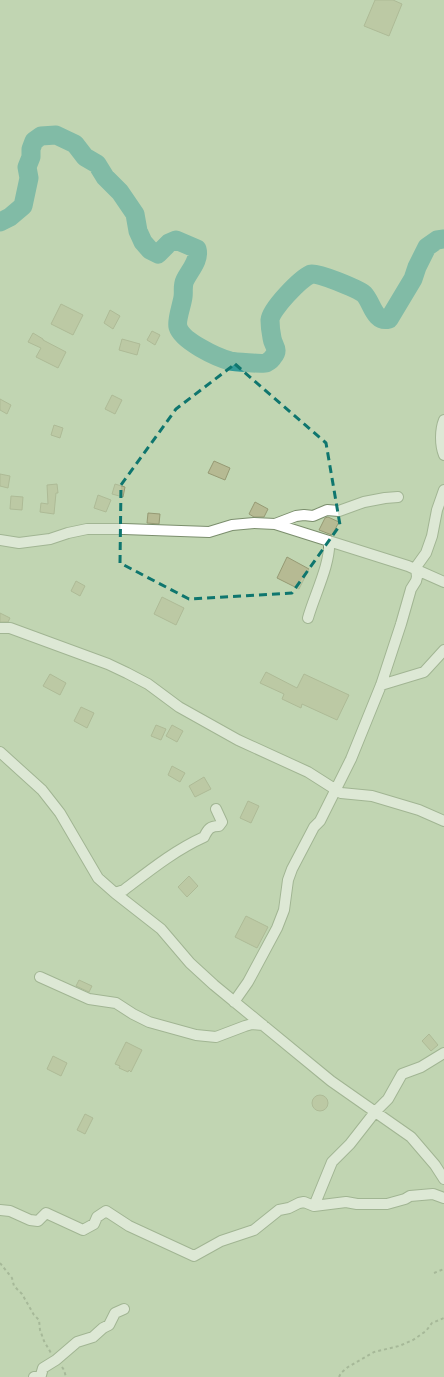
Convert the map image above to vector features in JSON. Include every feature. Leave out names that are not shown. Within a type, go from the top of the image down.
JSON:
[{"type":"street","points":[[444,420],[442,425],[441,448],[444,455]]},
{"type":"street","points":[[234,1002],[248,982],[277,928],[284,910],[288,880],[292,869],[314,827],[320,821],[351,759],[381,685],[411,589],[416,581],[416,566],[426,553],[432,536],[437,510],[444,490]]},
{"type":"street","points":[[275,524],[296,516],[314,516],[327,510],[339,511],[364,502],[398,497]]},
{"type":"street","points":[[0,540],[19,543],[50,539],[87,528],[124,528],[209,532],[232,525],[254,523],[275,524],[416,570],[444,582]]},
{"type":"street","points":[[308,618],[327,562],[330,550],[329,541]]},
{"type":"street","points":[[0,628],[10,628],[127,672],[148,684],[186,710],[238,740],[308,772],[335,790],[351,795],[372,796],[419,810],[444,821]]},
{"type":"street","points":[[381,685],[424,672],[444,650]]},
{"type":"street","points":[[0,752],[42,790],[60,813],[98,878],[161,930],[190,963],[234,1002],[331,1081],[411,1137],[435,1165],[444,1179]]},
{"type":"street","points":[[115,893],[124,890],[169,857],[194,841],[204,837],[208,829],[212,826],[219,826],[222,822],[216,809]]},
{"type":"street","points":[[40,977],[90,999],[116,1003],[133,1014],[150,1022],[196,1036],[216,1036],[252,1024],[263,1025]]},
{"type":"street","points":[[314,1206],[332,1162],[350,1144],[375,1112],[388,1099],[402,1074],[421,1067],[444,1053]]},
{"type":"street","points":[[0,1210],[10,1211],[30,1220],[38,1221],[46,1213],[83,1230],[94,1224],[97,1216],[106,1211],[129,1226],[194,1256],[221,1241],[254,1230],[279,1210],[289,1208],[299,1203],[304,1202],[314,1206],[346,1202],[357,1204],[387,1204],[410,1196],[433,1194],[444,1198]]},
{"type":"street","points":[[34,1377],[41,1375],[43,1368],[56,1360],[77,1342],[93,1337],[103,1328],[110,1325],[115,1313],[124,1309]]},
{"type":"path","points":[[0,1263],[12,1278],[14,1286],[22,1294],[34,1315],[39,1320],[40,1330],[44,1341],[64,1370],[66,1377]]},
{"type":"path","points":[[434,1273],[444,1269]]},
{"type":"path","points":[[339,1377],[348,1367],[374,1352],[399,1346],[413,1340],[426,1331],[432,1323],[444,1318]]},
{"type":"highlighted area","points":[[235,364],[326,443],[340,525],[292,593],[189,599],[120,563],[121,485],[176,409]]},
{"type":"building","points":[[375,0],[393,0],[402,4],[389,36],[364,26]]},
{"type":"building","points":[[61,304],[83,315],[73,335],[51,324]]},
{"type":"building","points":[[110,310],[120,316],[113,329],[104,323]]},
{"type":"building","points":[[152,331],[160,335],[155,345],[147,340]]},
{"type":"building","points":[[33,333],[66,352],[58,368],[36,357],[41,348],[28,342]]},
{"type":"building","points":[[122,339],[140,344],[137,355],[119,350]]},
{"type":"building","points":[[112,395],[122,400],[115,414],[105,409]]},
{"type":"building","points":[[0,399],[11,405],[7,414],[0,410]]},
{"type":"building","points":[[54,425],[63,428],[60,438],[51,435]]},
{"type":"building","points":[[214,461],[230,468],[225,480],[208,473]]},
{"type":"building","points":[[0,474],[10,476],[8,488],[0,486]]},
{"type":"building","points":[[57,484],[58,493],[56,493],[54,514],[40,512],[41,503],[48,504],[47,485]]},
{"type":"building","points":[[115,484],[125,487],[123,497],[112,494]]},
{"type":"building","points":[[98,495],[111,500],[106,512],[94,508]]},
{"type":"building","points":[[11,496],[23,497],[22,510],[10,509]]},
{"type":"building","points":[[255,502],[268,509],[264,517],[254,517],[249,514]]},
{"type":"building","points":[[148,513],[160,514],[159,524],[147,523]]},
{"type":"building","points":[[328,517],[339,522],[332,535],[319,530],[325,518]]},
{"type":"building","points":[[287,557],[309,569],[299,589],[277,578]]},
{"type":"building","points":[[76,581],[85,586],[80,596],[71,591]]},
{"type":"building","points":[[162,597],[184,608],[176,625],[154,614]]},
{"type":"building","points":[[0,613],[10,618],[8,622],[0,622]]},
{"type":"building","points":[[266,672],[297,688],[304,674],[349,695],[337,720],[302,704],[301,708],[282,699],[284,694],[260,683]]},
{"type":"building","points":[[50,674],[66,683],[60,695],[43,686]]},
{"type":"building","points":[[81,707],[94,713],[87,728],[74,721]]},
{"type":"building","points":[[156,725],[166,729],[161,740],[151,736]]},
{"type":"building","points":[[172,725],[183,731],[177,742],[166,736]]},
{"type":"building","points":[[172,766],[185,773],[180,782],[168,775]]},
{"type":"building","points":[[204,777],[211,789],[195,797],[189,786]]},
{"type":"building","points":[[248,801],[259,806],[251,823],[240,818]]},
{"type":"building","points":[[189,876],[198,886],[187,897],[178,887]]},
{"type":"building","points":[[246,916],[268,927],[257,948],[235,937]]},
{"type":"building","points":[[79,980],[92,986],[89,992],[76,986]]},
{"type":"building","points":[[429,1034],[438,1045],[431,1051],[422,1041]]},
{"type":"building","points":[[126,1042],[142,1050],[131,1072],[129,1070],[128,1072],[119,1068],[120,1066],[115,1064]]},
{"type":"building","points":[[53,1056],[67,1063],[61,1076],[47,1069]]},
{"type":"building","points":[[320,1095],[326,1097],[328,1103],[326,1109],[320,1111],[314,1109],[312,1103],[314,1097]]},
{"type":"building","points":[[85,1114],[93,1118],[85,1134],[77,1130]]},
{"type":"waterway","points":[[0,222],[10,217],[23,206],[29,178],[27,167],[31,157],[31,149],[34,141],[41,136],[56,135],[75,144],[85,157],[97,164],[105,177],[120,192],[135,214],[138,231],[143,242],[150,250],[158,254],[169,243],[176,240],[197,249],[198,253],[196,261],[184,284],[178,320],[178,327],[181,332],[186,338],[200,348],[217,356],[230,361],[254,363],[266,363],[271,360],[275,354],[276,350],[270,327],[272,315],[287,295],[306,277],[311,274],[315,274],[354,288],[364,294],[380,318],[389,319],[413,279],[427,247],[437,240],[444,239]]}]
